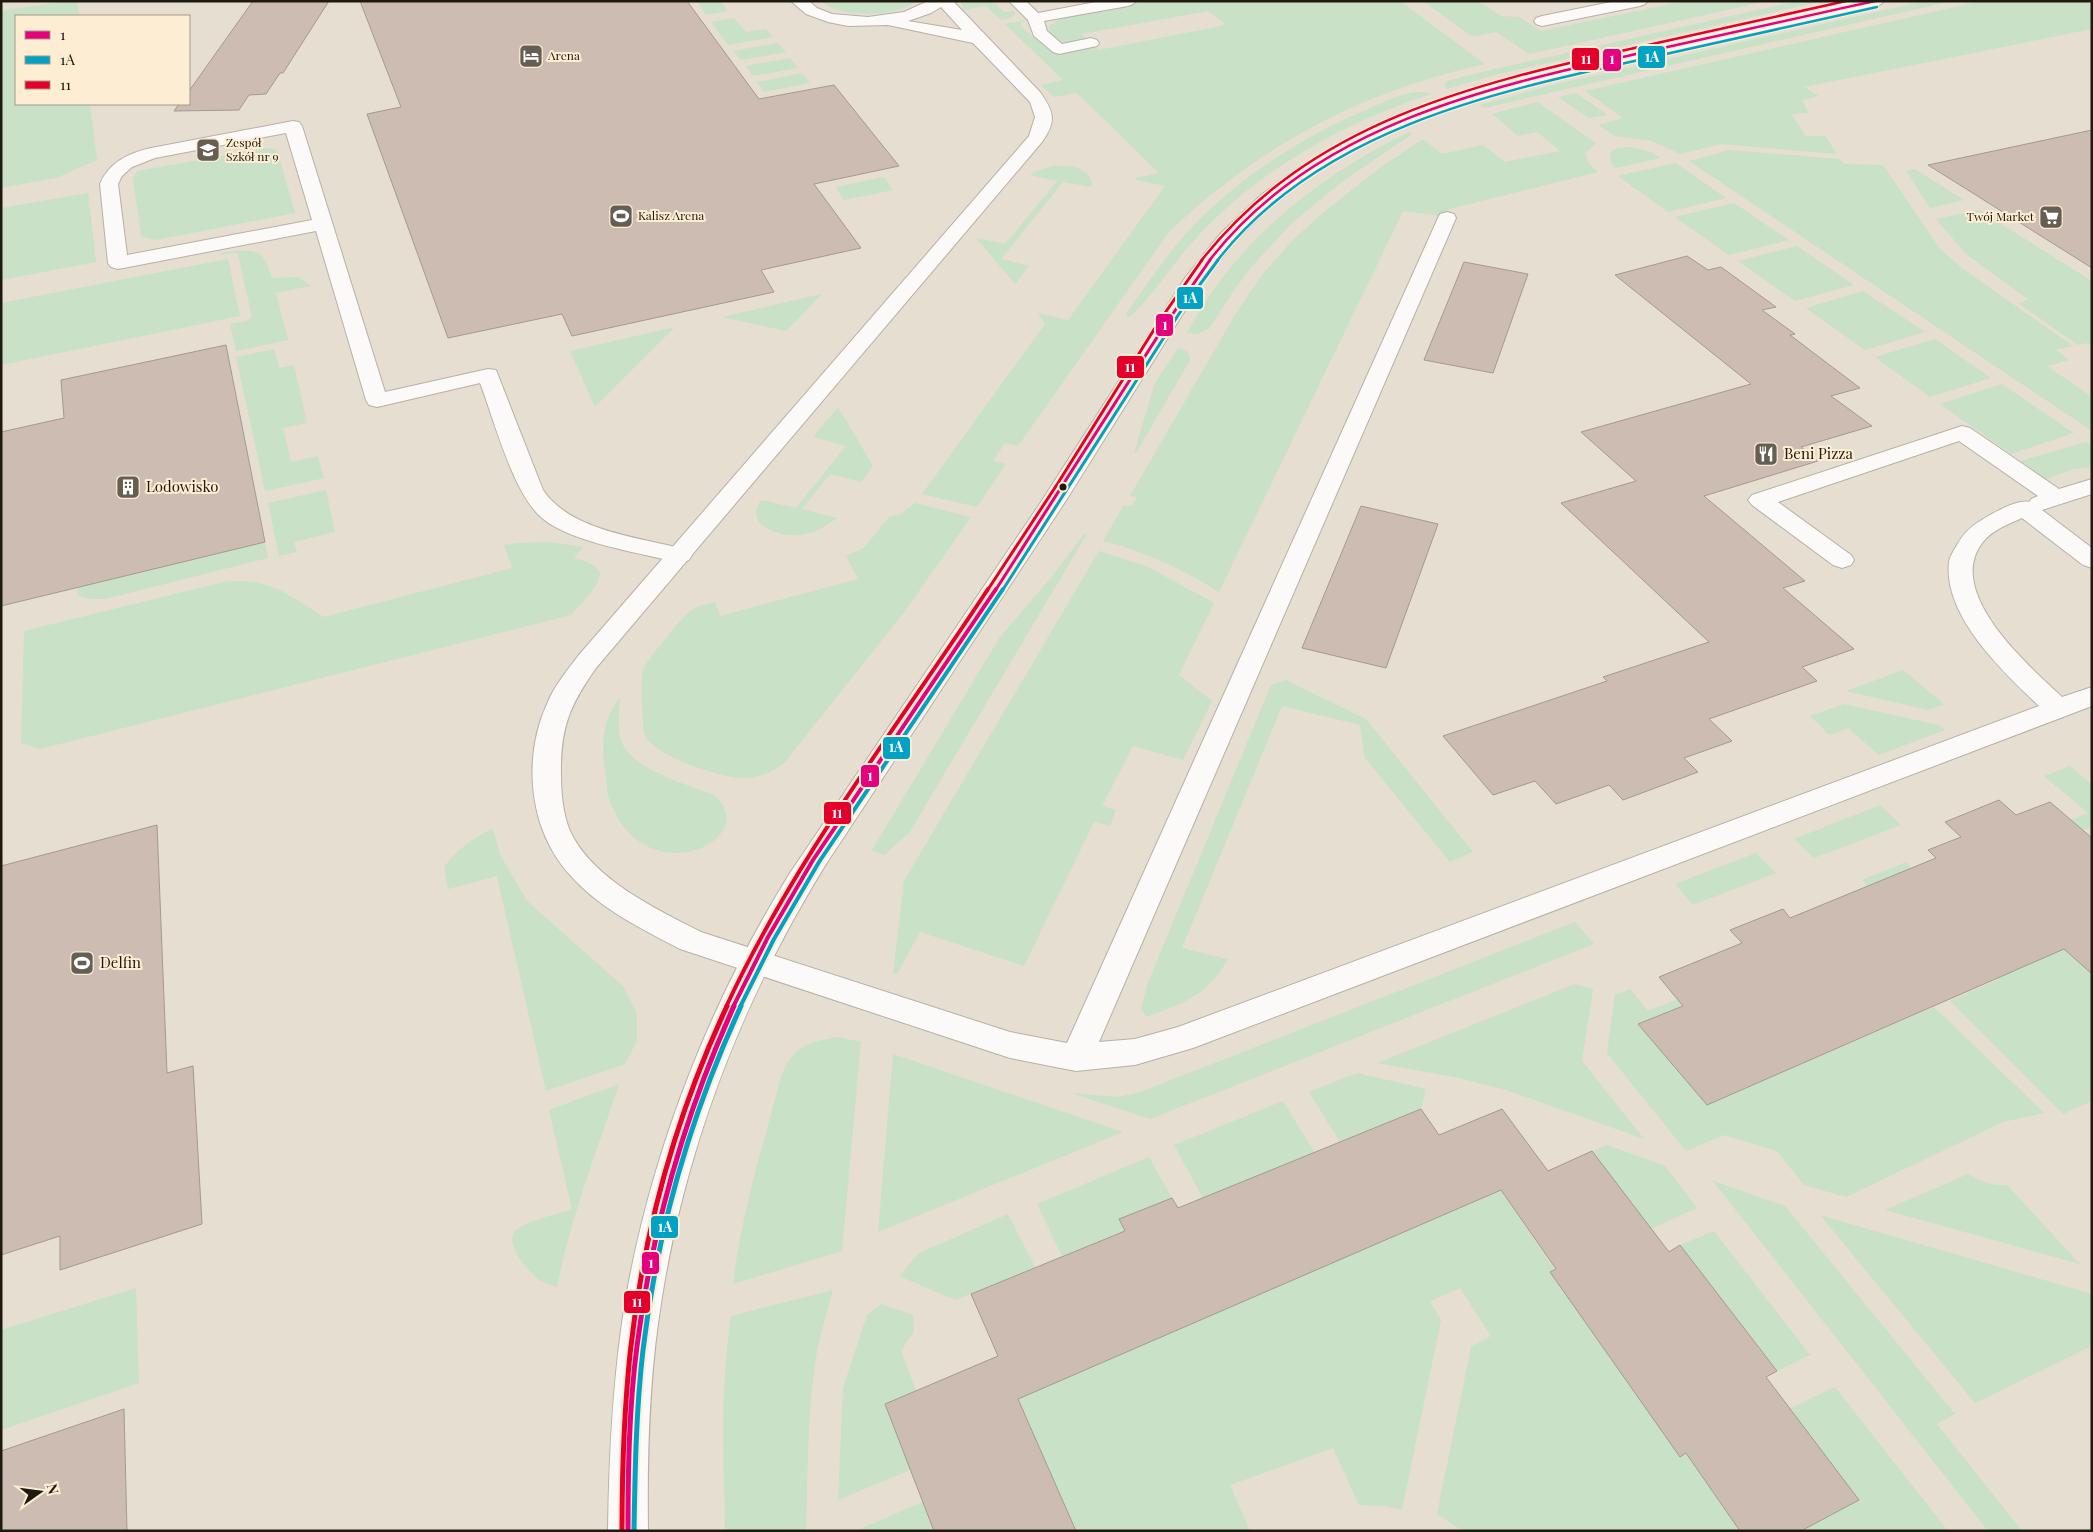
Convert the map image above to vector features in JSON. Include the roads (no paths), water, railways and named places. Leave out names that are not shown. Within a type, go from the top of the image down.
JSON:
[{"type":"street","points":[[799,1],[808,9],[839,20],[881,21],[931,29],[979,40]]},
{"type":"street","points":[[881,21],[919,13],[939,1]]},
{"type":"street","points":[[944,1],[1042,106],[1045,116],[1043,127],[1036,138],[587,662],[565,692],[552,724],[546,761],[549,800],[557,833],[577,863],[603,888],[642,915],[691,941],[1010,1045],[1076,1058],[1135,1052],[1182,1038],[2092,696]]},
{"type":"street","points":[[1017,1],[1035,18],[1040,33],[1058,49],[1091,43]]},
{"type":"street","points":[[1035,18],[1128,1]]},
{"type":"street","points":[[1542,21],[1640,1]]},
{"type":"street","points":[[628,1531],[628,1452],[637,1343],[654,1245],[677,1156],[703,1080],[754,963],[786,904],[820,850],[965,636],[1063,486],[1184,293],[1224,241],[1256,209],[1298,176],[1341,150],[1397,122],[1446,103],[1568,69],[1876,1]]},
{"type":"street","points":[[323,224],[118,264],[109,184],[112,176],[121,166],[134,158],[151,152],[293,126],[323,224],[376,400],[488,375],[531,490],[541,505],[556,517],[578,527],[680,555]]},
{"type":"street","points":[[1076,1058],[1447,218]]},
{"type":"street","points":[[1842,560],[1760,500],[1962,433],[2056,498]]},
{"type":"street","points":[[2057,708],[1992,642],[1967,601],[1962,586],[1960,568],[1963,552],[1972,539],[1984,528],[2024,508],[2092,486]]},
{"type":"street","points":[[2024,508],[2092,560]]},
{"type":"place","name":"Arena","points":[[531,56]]},
{"type":"place","name":"Zespół Szkół nr 9","points":[[208,150]]},
{"type":"place","name":"Kalisz Arena","points":[[621,216]]},
{"type":"place","name":"Twój Market","points":[[2051,217]]},
{"type":"place","name":"Beni Pizza","points":[[1766,454]]},
{"type":"place","name":"Lodowisko","points":[[128,487]]},
{"type":"place","name":"Delfin","points":[[82,963]]}]
